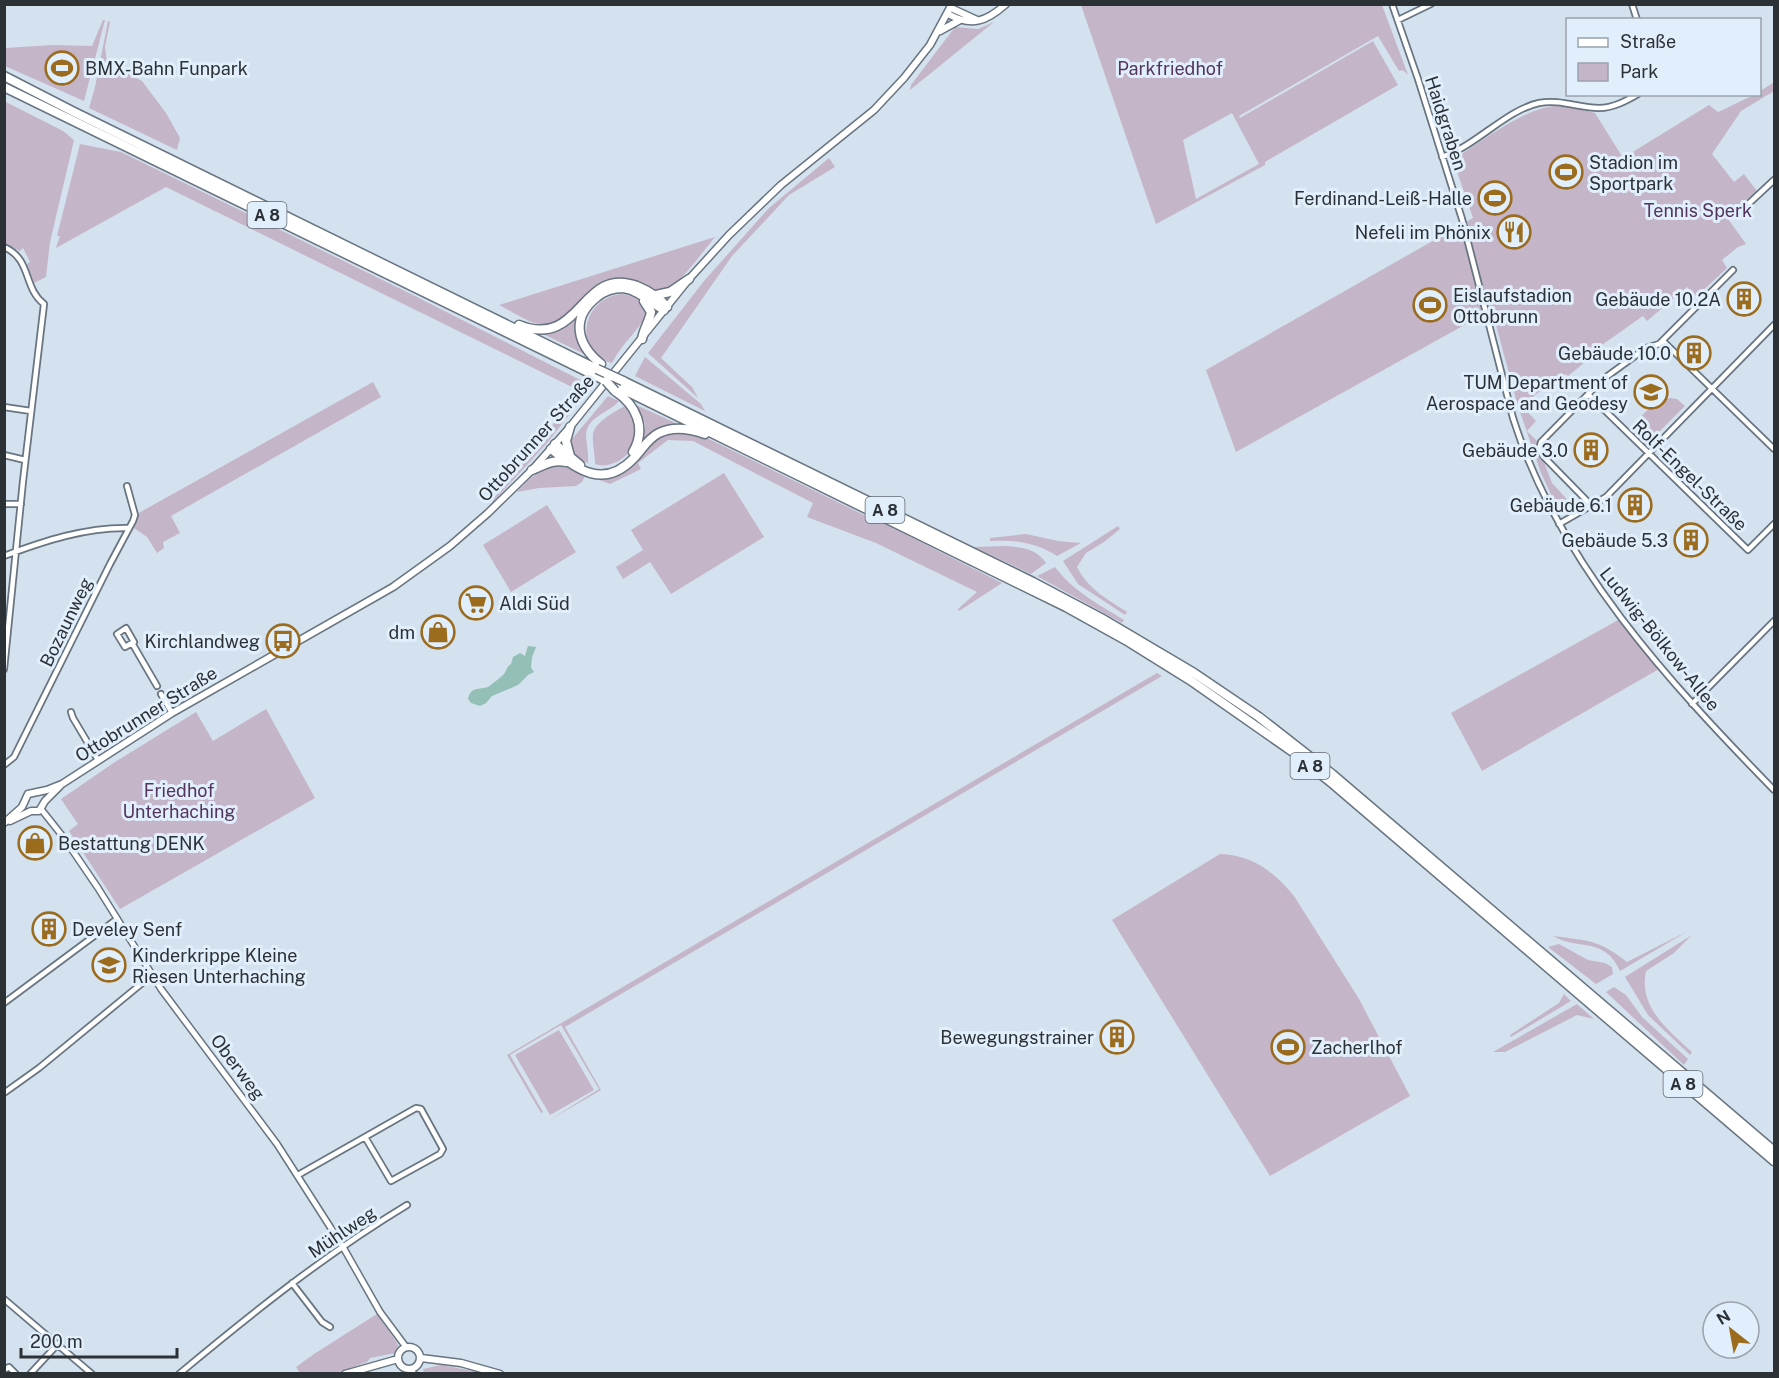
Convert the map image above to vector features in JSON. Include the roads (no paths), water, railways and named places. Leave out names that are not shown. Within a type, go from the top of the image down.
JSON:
[{"type":"highway","name":"A 8","points":[[4,76],[73,116]]},
{"type":"highway","name":"A 8","points":[[4,87],[91,124],[468,305],[597,369],[734,443],[1017,579],[1033,582],[1144,642],[1259,717],[1341,781],[1570,981]]},
{"type":"highway","name":"A 8","points":[[91,124],[597,369],[606,381],[622,384],[1017,579],[1025,587],[1129,642],[1253,722],[1333,784],[1774,1151]]},
{"type":"highway","points":[[656,295],[670,292],[689,279]]},
{"type":"highway","points":[[468,305],[484,308],[529,328],[552,329],[576,313],[588,298],[604,286],[622,282],[656,295],[666,308]]},
{"type":"highway","points":[[597,369],[582,340],[579,326],[580,317],[595,298],[610,290],[625,288],[666,308]]},
{"type":"highway","points":[[638,293],[651,312],[644,327],[642,339]]},
{"type":"highway","points":[[532,470],[559,460],[570,461],[587,469],[606,470],[625,460],[636,449],[640,435],[639,423],[622,384]]},
{"type":"highway","points":[[570,427],[566,441],[570,461]]},
{"type":"highway","points":[[553,447],[588,473],[598,475],[613,473],[634,458],[651,438],[665,431],[696,431],[734,443]]},
{"type":"highway","name":"A 8","points":[[1596,1003],[1774,1161]]},
{"type":"main road","points":[[937,33],[960,20],[978,20],[992,15],[1006,4]]},
{"type":"main road","points":[[950,9],[978,20]]},
{"type":"main road","points":[[950,9],[960,20]]},
{"type":"main road","name":"Ottobrunner Straße","points":[[4,823],[31,811],[37,812],[62,784],[98,760],[172,713],[393,586],[450,546],[488,513],[553,447],[689,279],[767,197],[888,96],[920,59],[950,9]]},
{"type":"main road","name":"Ottobrunner Straße","points":[[4,823],[22,807],[28,794],[62,784]]},
{"type":"main road","points":[[37,792],[45,801]]},
{"type":"main road","points":[[24,801],[26,807],[31,811]]},
{"type":"main road","points":[[406,1347],[417,1349],[421,1358],[413,1371],[403,1368],[398,1359],[399,1353],[406,1347]]},
{"type":"main road","points":[[421,1358],[461,1363],[500,1374]]},
{"type":"main road","points":[[345,1374],[398,1359]]},
{"type":"street","name":"Haidgraben","points":[[1392,4],[1462,219],[1515,428],[1533,475],[1559,524]]},
{"type":"street","points":[[1398,20],[1431,4]]},
{"type":"street","points":[[1442,157],[1534,105],[1559,102],[1599,108],[1617,105],[1634,96]]},
{"type":"street","points":[[1744,208],[1774,180]]},
{"type":"street","points":[[4,247],[18,255],[36,298],[45,304],[25,460],[4,669]]},
{"type":"street","points":[[1592,506],[1544,457],[1539,449],[1541,442],[1602,380],[1646,348],[1659,344],[1733,270]]},
{"type":"street","points":[[1559,524],[1606,497],[1774,325]]},
{"type":"street","points":[[1663,340],[1774,449]]},
{"type":"street","name":"Rolf-Engel-Straße","points":[[1588,394],[1748,550],[1774,524]]},
{"type":"street","points":[[4,407],[32,411]]},
{"type":"street","points":[[4,455],[25,460]]},
{"type":"street","name":"Bozaunweg","points":[[4,765],[14,757],[129,528],[135,514],[127,486]]},
{"type":"street","points":[[4,504],[21,504]]},
{"type":"street","name":"Ludwig-Bölkow-Allee","points":[[1559,524],[1607,596],[1661,667],[1692,704],[1774,790]]},
{"type":"street","points":[[4,556],[87,530],[129,528]]},
{"type":"street","points":[[1692,704],[1774,621]]},
{"type":"street","points":[[132,643],[157,686]]},
{"type":"street","points":[[161,694],[172,713]]},
{"type":"street","points":[[71,712],[98,760]]},
{"type":"street","name":"Oberweg","points":[[41,809],[69,846],[177,1011],[272,1136],[343,1247],[380,1312],[406,1347]]},
{"type":"street","points":[[4,1003],[117,919]]},
{"type":"street","points":[[4,1093],[39,1068],[152,975]]},
{"type":"street","points":[[298,1175],[365,1137],[419,1107],[443,1149],[440,1154],[391,1181],[365,1137]]},
{"type":"street","name":"Mühlweg","points":[[179,1374],[292,1283],[407,1205]]},
{"type":"street","points":[[292,1283],[322,1322],[330,1327]]},
{"type":"street","points":[[4,1299],[92,1374]]},
{"type":"street","points":[[30,1374],[57,1345]]},
{"type":"street","points":[[4,1370],[9,1367],[16,1374]]},
{"type":"place","name":"BMX-Bahn Funpark","points":[[62,68]]},
{"type":"place","name":"Stadion im Sportpark","points":[[1566,172]]},
{"type":"place","name":"Ferdinand-Leiß-Halle","points":[[1495,198]]},
{"type":"place","name":"Nefeli im Phönix","points":[[1514,232]]},
{"type":"place","name":"Gebäude 10.2A","points":[[1744,299]]},
{"type":"place","name":"Eislaufstadion Ottobrunn","points":[[1430,305]]},
{"type":"place","name":"Gebäude 10.0","points":[[1694,353]]},
{"type":"place","name":"TUM Department of Aerospace and Geodesy","points":[[1651,392]]},
{"type":"place","name":"Gebäude 3.0","points":[[1591,450]]},
{"type":"place","name":"Gebäude 6.1","points":[[1635,505]]},
{"type":"place","name":"Gebäude 5.3","points":[[1691,540]]},
{"type":"place","name":"Aldi Süd","points":[[476,603]]},
{"type":"place","name":"dm","points":[[438,632]]},
{"type":"place","name":"Kirchlandweg","points":[[283,641]]},
{"type":"place","name":"Bestattung DENK","points":[[35,843]]},
{"type":"place","name":"Develey Senf","points":[[49,929]]},
{"type":"place","name":"Kinderkrippe Kleine Riesen Unterhaching","points":[[109,965]]},
{"type":"place","name":"Bewegungstrainer","points":[[1117,1037]]},
{"type":"place","name":"Zacherlhof","points":[[1288,1047]]},
{"type":"park label","name":"Parkfriedhof","points":[[1170,68]]},
{"type":"park label","name":"Tennis Sperk","points":[[1698,210]]},
{"type":"park label","name":"Friedhof Unterhaching","points":[[179,800]]}]
